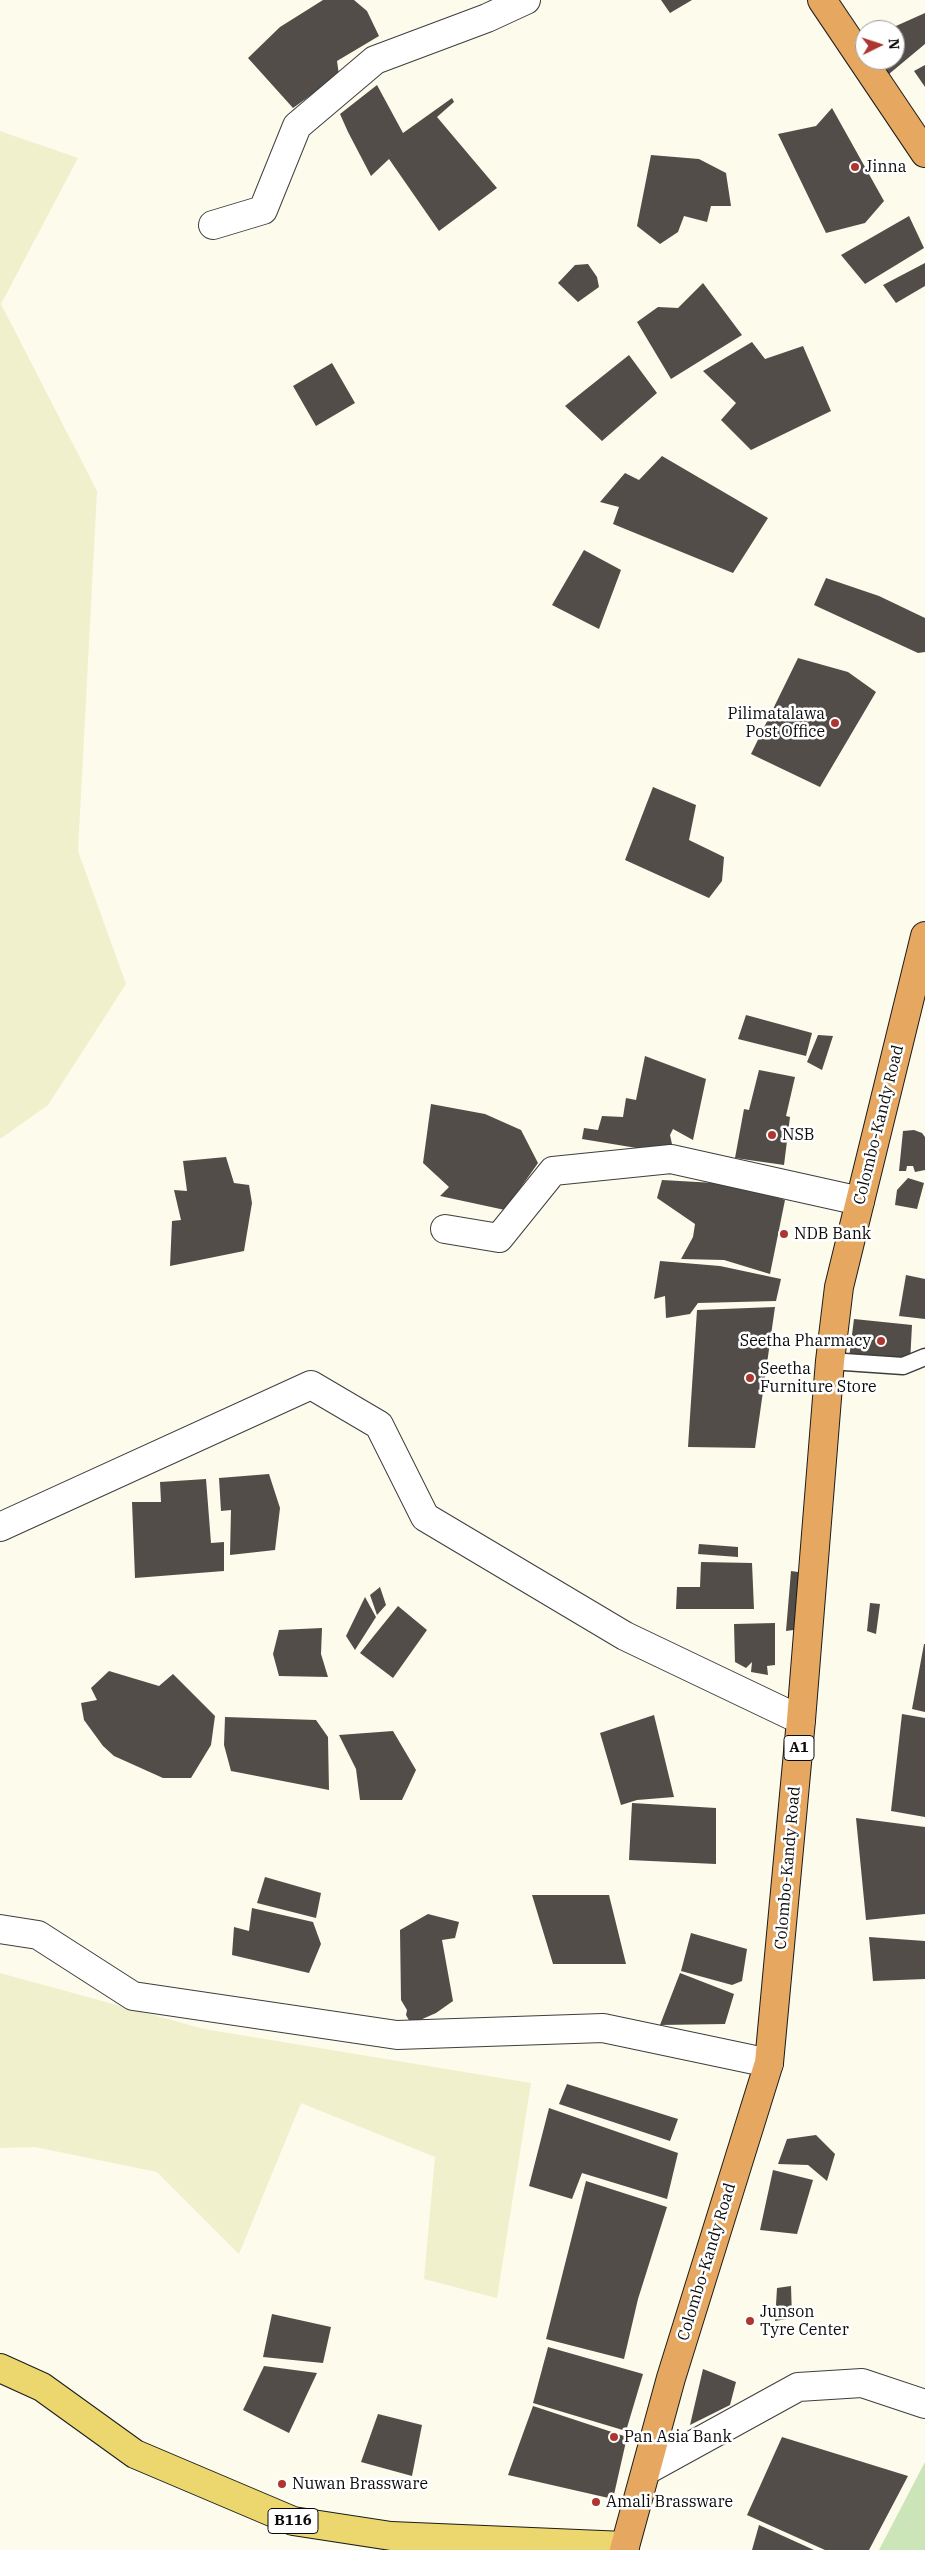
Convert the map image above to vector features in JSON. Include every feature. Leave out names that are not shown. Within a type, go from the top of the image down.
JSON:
[{"type":"highway","points":[[822,0],[925,153]]},
{"type":"highway","name":"Colombo-Kandy Road","points":[[624,2548],[671,2378],[770,2063],[801,1720],[830,1361],[839,1288],[925,936]]},
{"type":"main road","name":"B116","points":[[0,2368],[42,2387],[135,2454],[293,2521],[391,2536],[624,2548]]},
{"type":"street","points":[[213,225],[263,210],[297,126],[375,60],[486,18],[526,0]]},
{"type":"street","points":[[445,1229],[500,1238],[553,1171],[671,1160],[860,1201]]},
{"type":"street","points":[[0,1527],[312,1385],[379,1425],[425,1517],[625,1636],[801,1720]]},
{"type":"street","points":[[0,1929],[38,1936],[133,1996],[397,2035],[603,2028],[770,2063]]},
{"type":"street","points":[[647,2470],[798,2387],[862,2383],[925,2404]]},
{"type":"lane","points":[[830,1361],[903,1366],[925,1357]]},
{"type":"green space","points":[[0,131],[78,158],[1,304],[97,491],[78,851],[126,984],[48,1105],[0,1139]]},
{"type":"green space","points":[[0,1973],[204,2029],[531,2083],[497,2298],[424,2279],[435,2157],[301,2103],[239,2254],[157,2172],[35,2147],[0,2148]]},
{"type":"green space","points":[[925,2462],[925,2550],[879,2550]]},
{"type":"building","points":[[323,0],[354,0],[367,11],[379,36],[337,61],[339,75],[293,108],[248,58],[280,27]]},
{"type":"building","points":[[661,0],[692,0],[670,13]]},
{"type":"building","points":[[925,13],[925,44],[905,61],[905,22]]},
{"type":"building","points":[[925,65],[925,87],[914,71]]},
{"type":"building","points":[[377,85],[403,133],[452,98],[454,102],[437,117],[497,188],[439,231],[389,159],[371,176],[340,114]]},
{"type":"building","points":[[832,108],[884,201],[865,223],[826,233],[778,134],[816,126]]},
{"type":"building","points":[[651,155],[699,159],[726,173],[731,206],[711,206],[707,222],[684,216],[678,232],[660,244],[637,226]]},
{"type":"building","points":[[909,216],[924,248],[865,284],[841,255]]},
{"type":"building","points":[[925,263],[925,286],[896,303],[883,285]]},
{"type":"building","points":[[588,264],[597,277],[599,287],[578,302],[558,283],[575,265]]},
{"type":"building","points":[[703,283],[742,335],[671,379],[637,322],[658,307],[678,308]]},
{"type":"building","points":[[752,342],[765,359],[803,346],[831,411],[751,450],[721,420],[736,403],[703,371]]},
{"type":"building","points":[[629,355],[657,393],[602,441],[565,406]]},
{"type":"building","points":[[332,363],[355,403],[316,426],[293,386]]},
{"type":"building","points":[[662,456],[768,518],[733,573],[613,524],[619,507],[600,502],[625,473],[639,480]]},
{"type":"building","points":[[584,550],[621,570],[599,629],[552,605]]},
{"type":"building","points":[[826,578],[879,596],[925,618],[925,652],[918,653],[814,605]]},
{"type":"building","points":[[798,658],[848,672],[876,692],[820,787],[751,754]]},
{"type":"building","points":[[653,787],[696,805],[689,840],[724,857],[722,881],[709,898],[625,860]]},
{"type":"building","points":[[746,1015],[812,1033],[806,1056],[738,1039]]},
{"type":"building","points":[[818,1035],[833,1036],[822,1070],[807,1062]]},
{"type":"building","points":[[645,1056],[706,1079],[693,1140],[673,1129],[670,1135],[672,1144],[667,1153],[582,1139],[584,1128],[598,1130],[602,1116],[623,1117],[626,1098],[636,1100]]},
{"type":"building","points":[[759,1070],[795,1077],[786,1116],[790,1117],[784,1165],[735,1158],[744,1109],[749,1110]]},
{"type":"building","points":[[431,1104],[485,1114],[521,1130],[538,1163],[505,1210],[440,1196],[449,1187],[423,1163]]},
{"type":"building","points":[[914,1130],[922,1133],[925,1137],[925,1170],[915,1172],[913,1166],[907,1166],[906,1171],[899,1171],[903,1131]]},
{"type":"building","points":[[226,1157],[234,1183],[249,1185],[252,1203],[244,1251],[170,1266],[172,1221],[181,1220],[174,1190],[187,1191],[183,1161]]},
{"type":"building","points":[[908,1178],[924,1183],[917,1209],[895,1205],[897,1190]]},
{"type":"building","points":[[662,1180],[733,1184],[785,1200],[770,1274],[724,1260],[681,1259],[693,1237],[695,1224],[657,1198]]},
{"type":"building","points":[[660,1261],[720,1266],[781,1279],[776,1301],[698,1303],[690,1314],[666,1318],[665,1296],[654,1299]]},
{"type":"building","points":[[906,1275],[925,1279],[925,1319],[899,1316]]},
{"type":"building","points":[[775,1307],[755,1448],[688,1447],[697,1310]]},
{"type":"building","name":"Seetha Pharmacy","points":[[854,1319],[912,1325],[910,1363],[849,1358]]},
{"type":"building","points":[[269,1474],[280,1508],[275,1550],[230,1555],[231,1510],[221,1511],[219,1478]]},
{"type":"building","points":[[206,1479],[211,1543],[224,1542],[224,1571],[135,1578],[132,1502],[161,1502],[160,1482]]},
{"type":"building","points":[[699,1544],[738,1547],[738,1557],[698,1554]]},
{"type":"building","points":[[701,1562],[752,1563],[754,1609],[676,1609],[677,1587],[700,1587]]},
{"type":"building","points":[[791,1571],[805,1573],[802,1629],[786,1631]]},
{"type":"building","points":[[380,1587],[386,1605],[377,1615],[370,1595]]},
{"type":"building","points":[[365,1597],[376,1617],[355,1650],[346,1636]]},
{"type":"building","points":[[870,1603],[880,1604],[876,1634],[867,1631]]},
{"type":"building","points":[[398,1606],[427,1630],[393,1678],[360,1653]]},
{"type":"building","points":[[775,1623],[775,1665],[767,1666],[768,1675],[751,1672],[752,1662],[746,1668],[735,1662],[734,1624]]},
{"type":"building","points":[[322,1628],[321,1654],[328,1677],[279,1676],[273,1654],[279,1630]]},
{"type":"building","points":[[925,1644],[925,1712],[912,1709]]},
{"type":"building","points":[[109,1671],[159,1686],[173,1674],[215,1716],[211,1745],[191,1778],[163,1778],[114,1756],[103,1746],[84,1720],[81,1703],[97,1700],[91,1688]]},
{"type":"building","points":[[902,1714],[925,1718],[925,1817],[891,1811]]},
{"type":"building","points":[[654,1715],[674,1797],[637,1800],[621,1805],[600,1733]]},
{"type":"building","points":[[225,1717],[316,1720],[328,1737],[329,1790],[231,1771],[224,1745]]},
{"type":"building","points":[[393,1731],[416,1770],[402,1800],[360,1800],[356,1769],[339,1735]]},
{"type":"building","points":[[632,1803],[716,1808],[716,1864],[629,1860]]},
{"type":"building","points":[[856,1818],[925,1827],[925,1914],[866,1920]]},
{"type":"building","points":[[265,1877],[321,1893],[316,1918],[257,1903]]},
{"type":"building","points":[[532,1895],[609,1895],[626,1964],[553,1964]]},
{"type":"building","points":[[252,1908],[313,1922],[321,1944],[309,1973],[232,1955],[234,1927],[249,1931]]},
{"type":"building","points":[[428,1914],[459,1922],[455,1938],[442,1940],[453,2001],[436,2013],[411,2024],[406,2015],[407,2010],[401,2000],[400,1930]]},
{"type":"building","points":[[691,1933],[747,1949],[742,1981],[732,1985],[681,1971]]},
{"type":"building","points":[[869,1937],[925,1941],[925,1979],[873,1981]]},
{"type":"building","points":[[680,1973],[734,1994],[725,2024],[660,2025]]},
{"type":"building","points":[[567,2084],[678,2119],[670,2141],[559,2104]]},
{"type":"building","points":[[549,2108],[678,2153],[667,2199],[582,2173],[572,2199],[529,2186]]},
{"type":"building","points":[[816,2135],[835,2154],[827,2181],[808,2165],[778,2164],[787,2139]]},
{"type":"building","points":[[773,2170],[813,2180],[797,2234],[760,2230]]},
{"type":"building","points":[[586,2181],[667,2207],[638,2299],[624,2359],[546,2339]]},
{"type":"building","points":[[791,2286],[792,2318],[775,2321],[777,2288]]},
{"type":"building","points":[[272,2314],[331,2327],[323,2363],[263,2357]]},
{"type":"building","points":[[548,2347],[643,2374],[626,2431],[533,2403]]},
{"type":"building","points":[[264,2366],[317,2373],[289,2433],[243,2410]]},
{"type":"building","points":[[703,2369],[736,2382],[730,2405],[690,2425]]},
{"type":"building","points":[[533,2406],[627,2437],[613,2499],[508,2475]]},
{"type":"building","points":[[378,2414],[422,2425],[412,2476],[361,2462]]},
{"type":"building","points":[[782,2437],[908,2476],[869,2550],[825,2550],[747,2515]]},
{"type":"building","points":[[759,2525],[814,2550],[752,2550]]},
{"type":"place","name":"Jinna","points":[[855,167]]},
{"type":"place","name":"Pilimatalawa Post Office","points":[[835,723]]},
{"type":"place","name":"NSB","points":[[772,1135]]},
{"type":"place","name":"NDB Bank","points":[[784,1234]]},
{"type":"place","name":"Seetha Pharmacy","points":[[881,1341]]},
{"type":"place","name":"Seetha Furniture Store","points":[[750,1378]]},
{"type":"place","name":"Junson Tyre Center","points":[[750,2321]]},
{"type":"place","name":"Pan Asia Bank","points":[[614,2437]]},
{"type":"place","name":"Nuwan Brassware","points":[[282,2484]]},
{"type":"place","name":"Amali Brassware","points":[[596,2502]]}]
